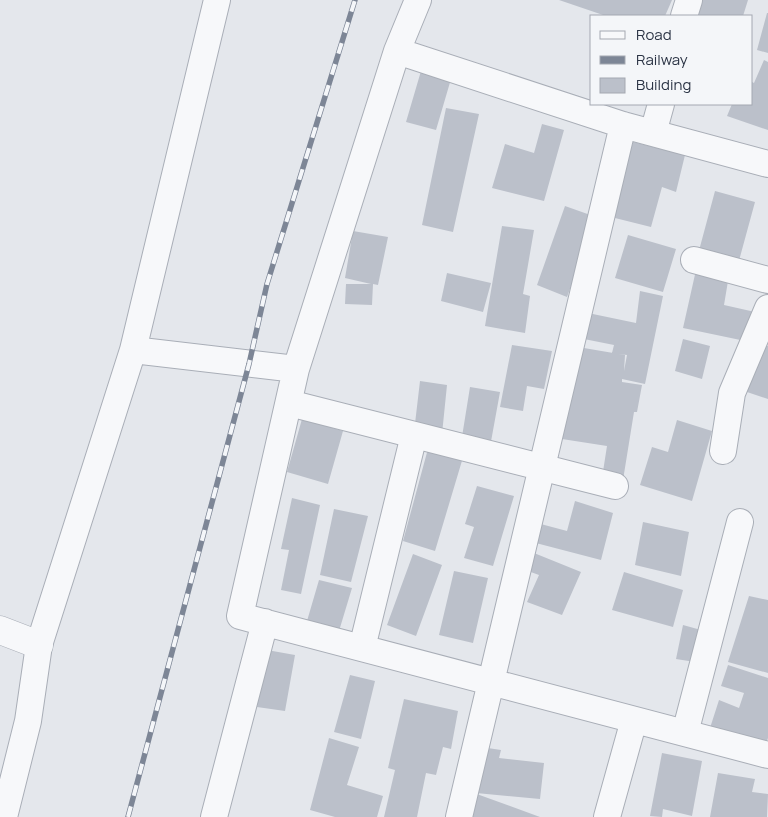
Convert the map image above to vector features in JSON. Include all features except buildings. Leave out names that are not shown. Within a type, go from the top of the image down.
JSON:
[{"type":"street","points":[[4,817],[28,721],[39,645],[133,350],[217,0]]},
{"type":"street","points":[[418,0],[397,51],[296,369],[240,616],[768,755]]},
{"type":"street","points":[[684,15],[688,0]]},
{"type":"street","points":[[397,51],[623,125],[768,164]]},
{"type":"street","points":[[653,133],[661,105]]},
{"type":"street","points":[[459,817],[623,125]]},
{"type":"street","points":[[694,260],[768,280]]},
{"type":"street","points":[[723,451],[732,393],[768,308]]},
{"type":"street","points":[[133,350],[296,369]]},
{"type":"street","points":[[289,403],[543,466],[615,486]]},
{"type":"street","points":[[362,648],[414,435]]},
{"type":"street","points":[[684,733],[740,522]]},
{"type":"street","points":[[214,817],[265,622]]},
{"type":"street","points":[[0,630],[39,645]]},
{"type":"street","points":[[608,817],[634,720]]},
{"type":"railway","points":[[128,817],[249,364],[267,284],[355,0]]}]
